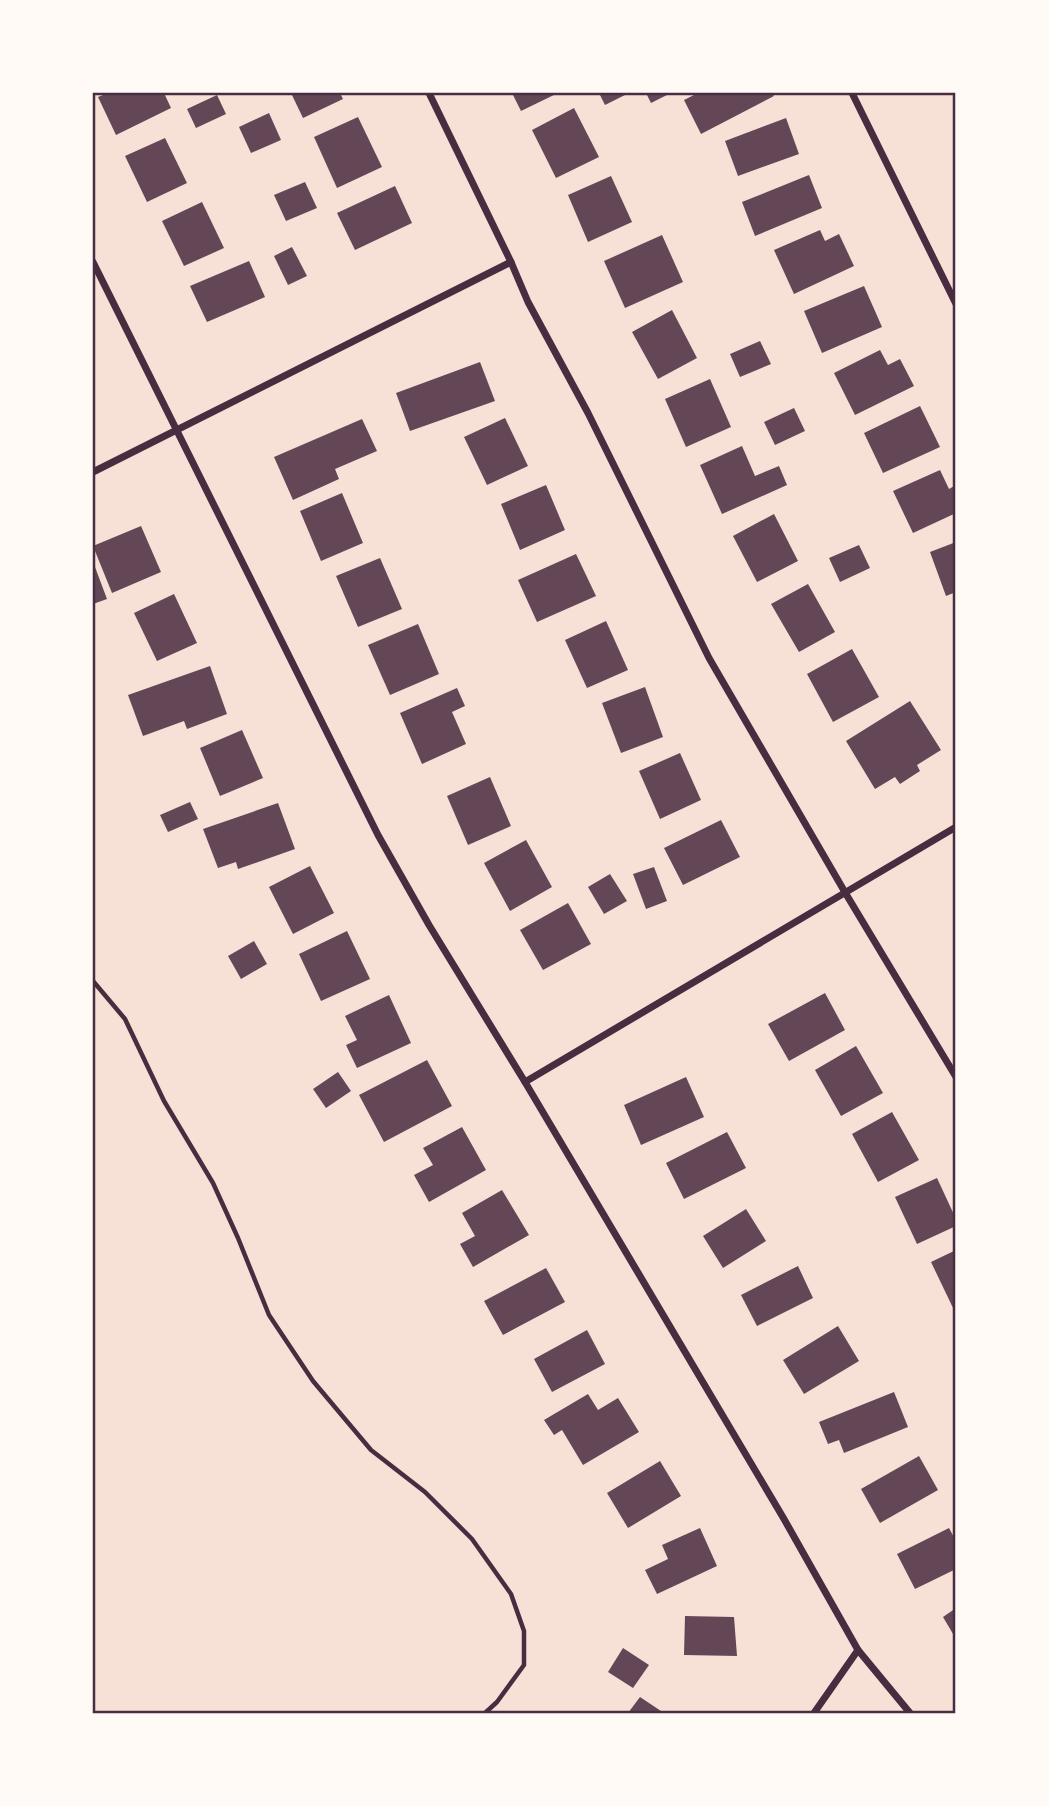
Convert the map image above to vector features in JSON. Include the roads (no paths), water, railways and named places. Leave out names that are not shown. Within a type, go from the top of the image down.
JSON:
[{"type":"street","points":[[429,93],[528,302],[588,413],[709,658],[956,1077]]},
{"type":"street","points":[[852,93],[954,294],[956,304]]},
{"type":"street","points":[[93,262],[378,835],[784,1519],[858,1650],[910,1713]]},
{"type":"street","points":[[93,472],[511,262]]},
{"type":"street","points":[[525,1082],[956,827]]},
{"type":"street","points":[[814,1713],[858,1650]]}]
